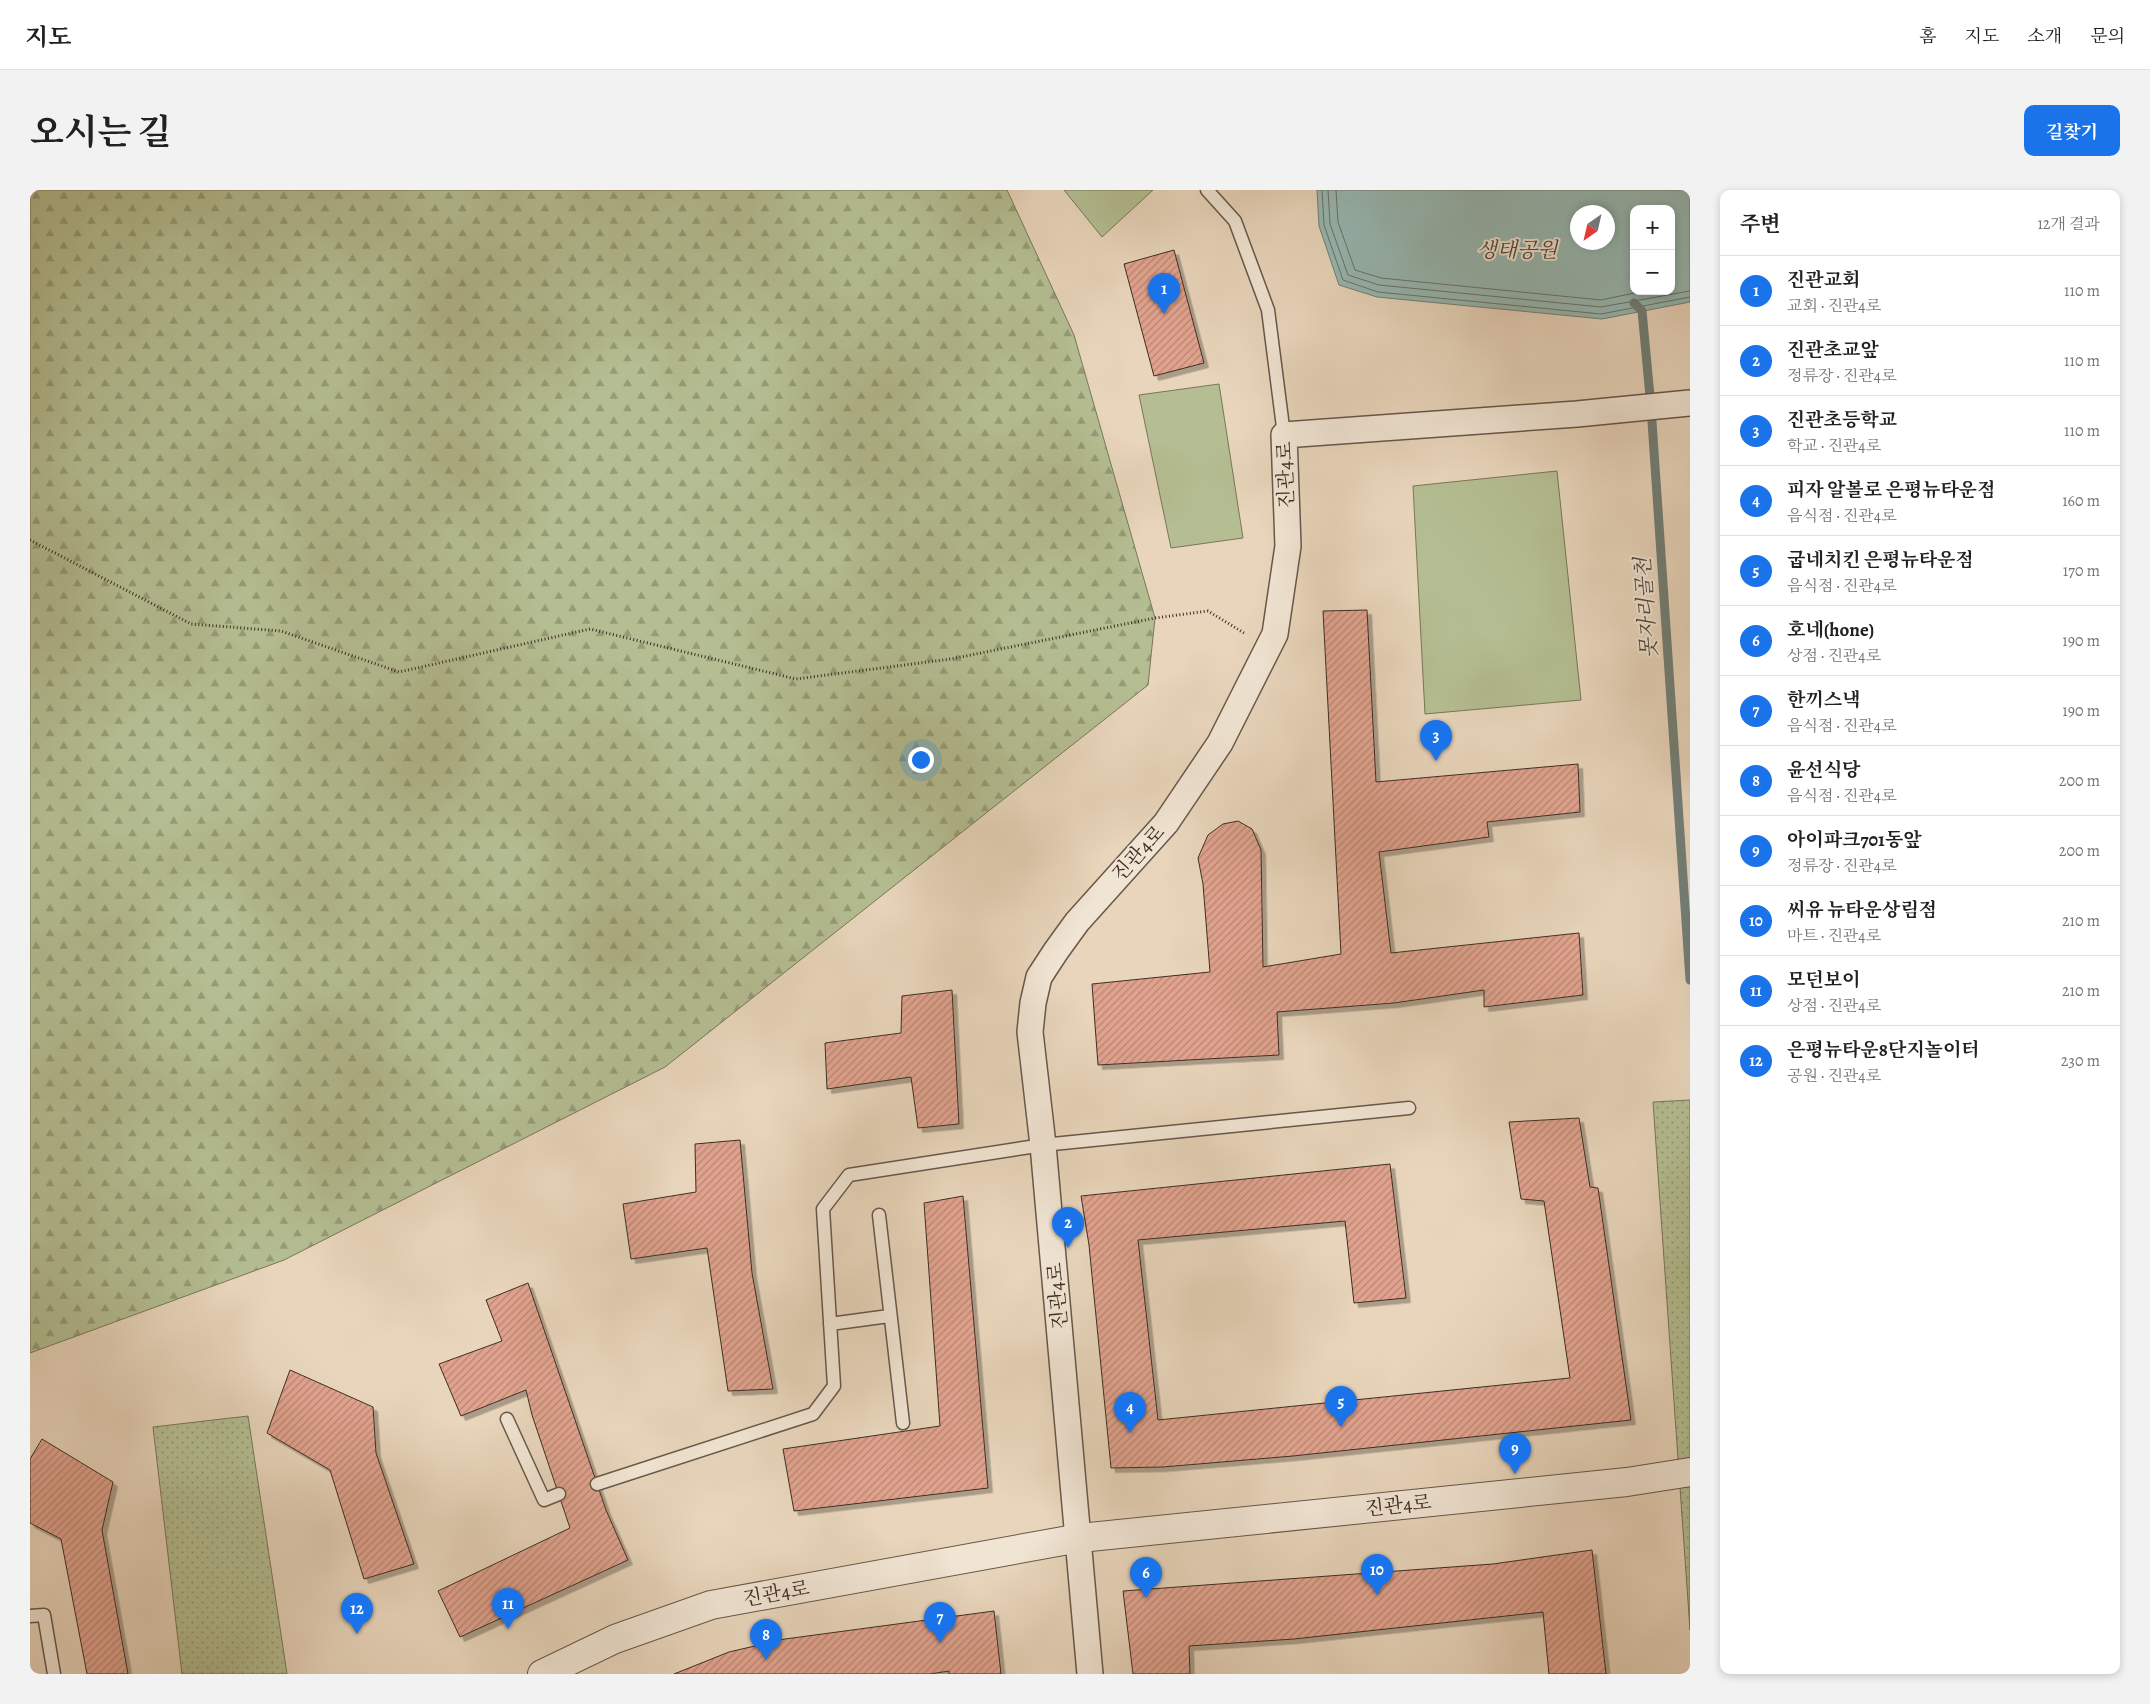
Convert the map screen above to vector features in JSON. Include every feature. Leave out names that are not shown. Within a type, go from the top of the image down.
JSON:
[{"type":"street","points":[[1284,436],[1577,414],[1690,403]]},
{"type":"street","name":"진관4로","points":[[1080,1538],[1043,1145],[1030,1032],[1039,977],[1077,922],[1166,823],[1220,743],[1275,634],[1288,546],[1284,436]]},
{"type":"street","name":"진관4로","points":[[542,1674],[615,1639],[711,1605],[1080,1538],[1627,1482],[1690,1472]]},
{"type":"street","points":[[1080,1538],[1090,1674]]},
{"type":"lane","name":"진관4로","points":[[1206,190],[1235,221],[1268,310],[1284,436]]},
{"type":"lane","points":[[597,1484],[813,1414],[834,1386],[823,1210],[849,1175],[1043,1145],[1408,1108]]},
{"type":"lane","points":[[878,1215],[903,1423]]},
{"type":"lane","points":[[830,1324],[889,1316]]},
{"type":"lane","points":[[507,1419],[544,1500],[558,1494]]},
{"type":"lane","points":[[30,1616],[44,1615],[54,1674]]},
{"type":"path","points":[[30,540],[191,624],[281,631],[399,672],[590,629],[796,679],[951,659],[1155,618],[1208,611],[1250,636]]},
{"type":"green space","points":[[30,190],[1007,190],[1074,335],[1155,618],[1148,685],[665,1067],[284,1260],[30,1353]]},
{"type":"green space","points":[[1064,190],[1153,190],[1102,237]]},
{"type":"green space","points":[[1219,384],[1243,538],[1171,548],[1139,395]]},
{"type":"green space","points":[[1557,471],[1581,700],[1425,714],[1413,486]]},
{"type":"green space","points":[[1690,1100],[1690,1630],[1653,1102]]},
{"type":"green space","points":[[248,1416],[287,1674],[182,1674],[153,1427]]},
{"type":"water","name":"생태공원","points":[[1317,190],[1690,190],[1690,302],[1602,319],[1377,297],[1339,285],[1319,226]]},
{"type":"building","points":[[1174,250],[1204,363],[1154,376],[1124,264]]},
{"type":"building","points":[[1367,610],[1376,782],[1578,764],[1580,812],[1487,822],[1489,837],[1379,852],[1391,953],[1579,933],[1583,995],[1484,1007],[1484,990],[1394,1003],[1277,1012],[1279,1055],[1098,1065],[1092,984],[1210,972],[1203,884],[1198,858],[1208,835],[1223,824],[1238,821],[1252,829],[1261,850],[1263,967],[1341,954],[1323,611]]},
{"type":"building","points":[[952,990],[959,1124],[918,1128],[911,1077],[827,1089],[825,1043],[901,1033],[902,996]]},
{"type":"building","points":[[1579,1118],[1590,1187],[1598,1188],[1631,1420],[1293,1456],[1163,1467],[1111,1468],[1089,1245],[1081,1196],[1390,1164],[1406,1298],[1354,1303],[1345,1221],[1138,1240],[1158,1420],[1570,1378],[1544,1201],[1521,1199],[1509,1122]]},
{"type":"building","points":[[740,1140],[752,1273],[773,1389],[728,1391],[707,1248],[631,1259],[623,1204],[696,1192],[695,1144]]},
{"type":"building","points":[[963,1196],[988,1488],[794,1511],[783,1449],[940,1426],[924,1203]]},
{"type":"building","points":[[528,1283],[606,1510],[628,1560],[460,1637],[438,1591],[570,1528],[532,1415],[526,1390],[461,1416],[439,1364],[502,1341],[486,1300]]},
{"type":"building","points":[[290,1370],[373,1407],[376,1453],[414,1564],[364,1579],[330,1470],[267,1433]]},
{"type":"building","points":[[42,1439],[113,1482],[102,1530],[128,1674],[87,1674],[61,1539],[30,1523],[30,1459]]},
{"type":"building","points":[[1592,1550],[1606,1674],[1549,1674],[1543,1612],[1294,1639],[1189,1646],[1190,1674],[1133,1674],[1123,1591],[1493,1564]]},
{"type":"building","points":[[994,1611],[1001,1674],[949,1674],[949,1671],[930,1674],[674,1674],[729,1652],[785,1639]]},
{"type":"waterway","name":"못자리골천","points":[[1634,303],[1642,311],[1651,407],[1690,980]]},
{"type":"place","name":"진관교회","points":[[1164,314]]},
{"type":"place","name":"진관초등학교","points":[[1436,761]]},
{"type":"place","name":"진관초교앞","points":[[1068,1248]]},
{"type":"place","name":"굽네치킨 은평뉴타운점","points":[[1341,1427]]},
{"type":"place","name":"피자 알볼로 은평뉴타운점","points":[[1130,1433]]},
{"type":"place","name":"아이파크701동앞","points":[[1515,1474]]},
{"type":"place","name":"씨유 뉴타운상림점","points":[[1377,1595]]},
{"type":"place","name":"호네(hone)","points":[[1146,1598]]},
{"type":"place","name":"모던보이","points":[[508,1629]]},
{"type":"place","name":"은평뉴타운8단지놀이터","points":[[357,1634]]},
{"type":"place","name":"한끼스낵","points":[[940,1643]]},
{"type":"place","name":"윤선식당","points":[[766,1660]]}]
